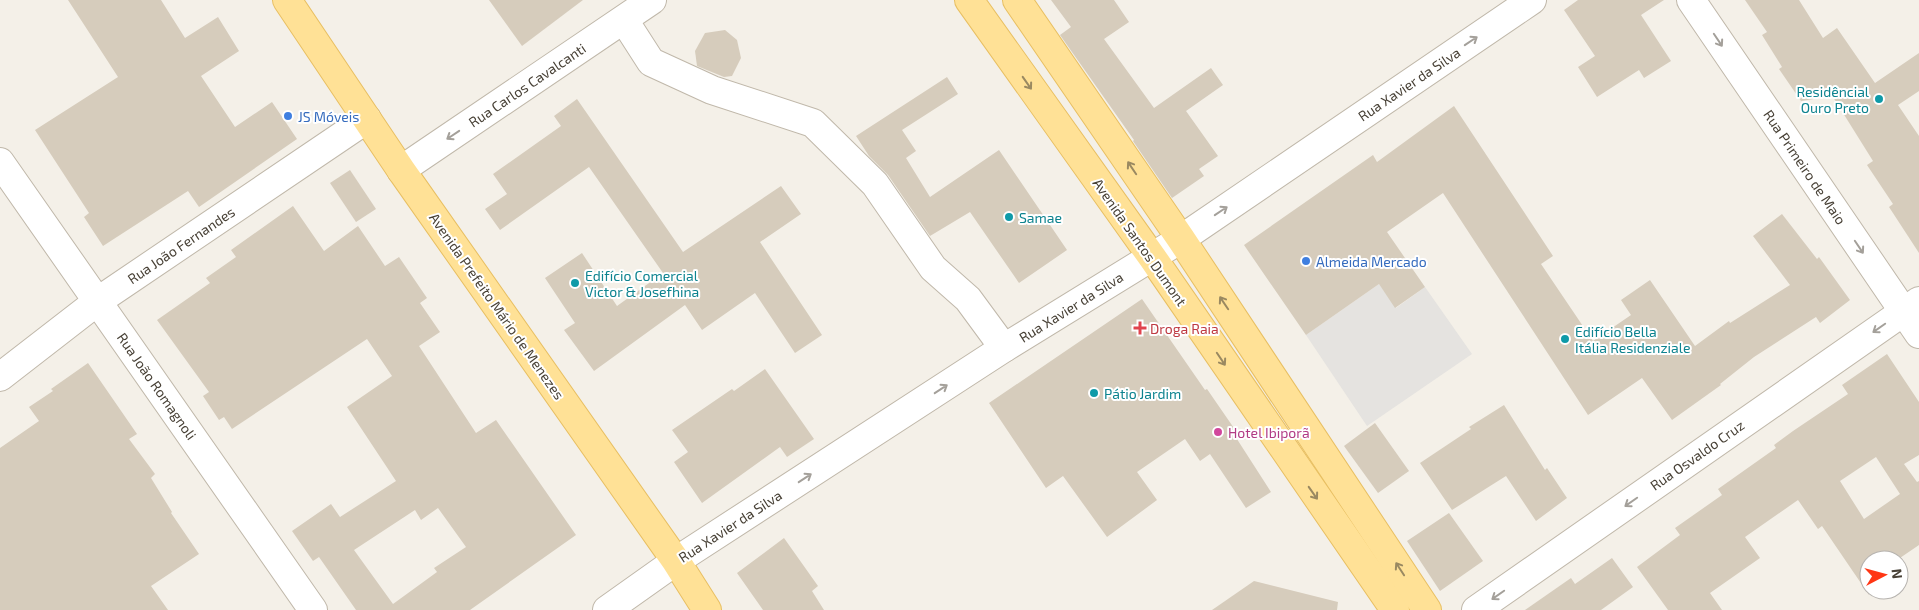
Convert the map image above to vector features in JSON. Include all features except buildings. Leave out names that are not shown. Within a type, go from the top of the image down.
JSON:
[{"type":"main road","name":"Avenida Prefeito Mário de Menezes","points":[[287,0],[402,170],[676,561],[708,610]]},
{"type":"main road","name":"Avenida Santos Dumont","points":[[968,0],[1152,257],[1395,610]]},
{"type":"main road","points":[[1017,0],[1181,239],[1427,610]]},
{"type":"main road","points":[[1004,50],[1035,26]]},
{"type":"main road","points":[[1265,423],[1292,405]]},
{"type":"street","name":"Rua Xavier da Silva","points":[[607,610],[676,561],[1004,348],[1181,239],[1532,0]]},
{"type":"street","name":"Rua Primeiro de Maio","points":[[1691,0],[1911,306],[1919,334]]},
{"type":"street","name":"Rua Carlos Cavalcanti","points":[[402,170],[640,6]]},
{"type":"street","points":[[640,6],[651,62],[712,90],[813,123],[875,184],[933,268],[968,299],[1004,348]]},
{"type":"street","name":"Rua João Fernandes","points":[[0,377],[98,301],[367,119]]},
{"type":"street","name":"Rua João Romagnoli","points":[[0,162],[313,610]]},
{"type":"street","name":"Rua Osvaldo Cruz","points":[[1476,610],[1911,306]]},
{"type":"shaded area","points":[[1379,284],[1396,308],[1425,287],[1472,354],[1367,426],[1306,335]]},
{"type":"place","name":"Residêncial Ouro Preto","points":[[1879,99]]},
{"type":"place","name":"JS Móveis","points":[[288,116]]},
{"type":"place","name":"Samae","points":[[1009,217]]},
{"type":"place","name":"Almeida Mercado","points":[[1306,261]]},
{"type":"place","name":"Edifício Comercial Victor & Josefhina","points":[[575,283]]},
{"type":"place","name":"Droga Raia","points":[[1140,328]]},
{"type":"place","name":"Edifício Bella Itália Residenziale","points":[[1565,339]]},
{"type":"place","name":"Pátio Jardim","points":[[1094,393]]},
{"type":"place","name":"Hotel Ibiporã","points":[[1218,432]]}]
